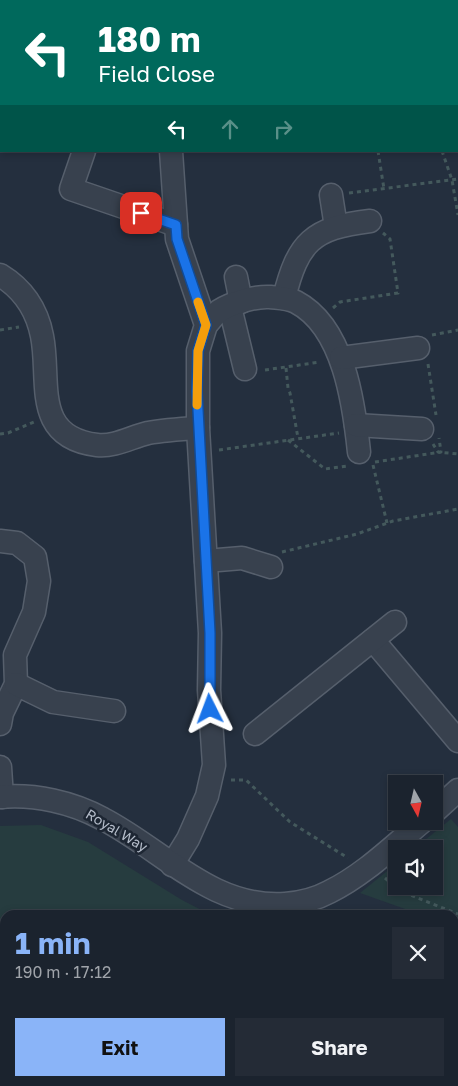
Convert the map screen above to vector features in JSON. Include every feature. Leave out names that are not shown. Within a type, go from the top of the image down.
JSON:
[{"type":"street","points":[[84,152],[68,198],[176,225]]},
{"type":"street","points":[[171,152],[177,239],[206,325]]},
{"type":"street","points":[[331,196],[336,227]]},
{"type":"street","points":[[284,298],[291,271],[301,250],[318,234],[336,227],[370,221]]},
{"type":"street","points":[[0,275],[24,295],[39,324],[42,337],[46,395],[50,415],[60,428],[73,438],[97,445],[115,444],[157,432],[198,428]]},
{"type":"street","points":[[236,277],[236,305],[246,369]]},
{"type":"street","points":[[172,865],[188,839],[207,796],[214,765],[209,690],[210,633],[198,428],[198,351],[206,325],[220,311],[258,296],[284,298],[296,302],[318,322],[341,358],[348,378],[356,443],[433,429]]},
{"type":"street","points":[[341,358],[418,348]]},
{"type":"street","points":[[0,541],[17,543],[35,557],[39,581],[34,612],[15,655],[16,684],[1,716]]},
{"type":"street","points":[[206,561],[242,558],[271,567]]},
{"type":"street","points":[[255,734],[328,678],[395,622]]},
{"type":"street","points":[[373,640],[458,741]]},
{"type":"street","points":[[16,684],[53,702],[114,711]]},
{"type":"street","points":[[0,767],[1,797]]},
{"type":"street","points":[[443,804],[458,790]]},
{"type":"street","name":"Royal Way","points":[[1,797],[28,796],[74,806],[103,819],[172,865],[219,893],[252,909],[272,904],[298,903],[328,893],[370,866],[412,830]]},
{"type":"path","points":[[378,152],[384,189]]},
{"type":"path","points":[[442,152],[452,180],[458,215]]},
{"type":"path","points":[[331,196],[458,179]]},
{"type":"path","points":[[318,322],[340,302],[398,293],[390,239],[370,221]]},
{"type":"path","points":[[418,348],[426,352],[433,429],[438,452],[441,452]]},
{"type":"path","points":[[246,369],[272,370],[341,358]]},
{"type":"path","points":[[286,368],[298,438]]},
{"type":"path","points":[[0,434],[8,433],[50,415]]},
{"type":"path","points":[[433,429],[441,452]]},
{"type":"path","points":[[200,453],[298,438],[356,443]]},
{"type":"path","points":[[288,440],[325,470],[356,443]]},
{"type":"path","points":[[387,523],[372,462],[441,452],[458,454]]},
{"type":"path","points":[[250,559],[357,534],[387,523],[458,509]]},
{"type":"path","points":[[210,779],[246,780],[290,822],[370,866],[400,892],[447,910]]},
{"type":"green space","points":[[451,819],[458,827],[458,910],[408,910],[360,893],[388,870],[388,895],[443,895],[443,840],[425,840],[437,830],[443,830],[443,825]]},
{"type":"green space","points":[[41,825],[88,842],[201,910],[0,910],[0,826]]},
{"type":"slow traffic","points":[[197,405],[198,351],[206,325],[198,302]]},
{"type":"route","points":[[141,213],[176,225],[177,239],[206,325],[198,351],[197,391],[210,633],[210,709]]}]
